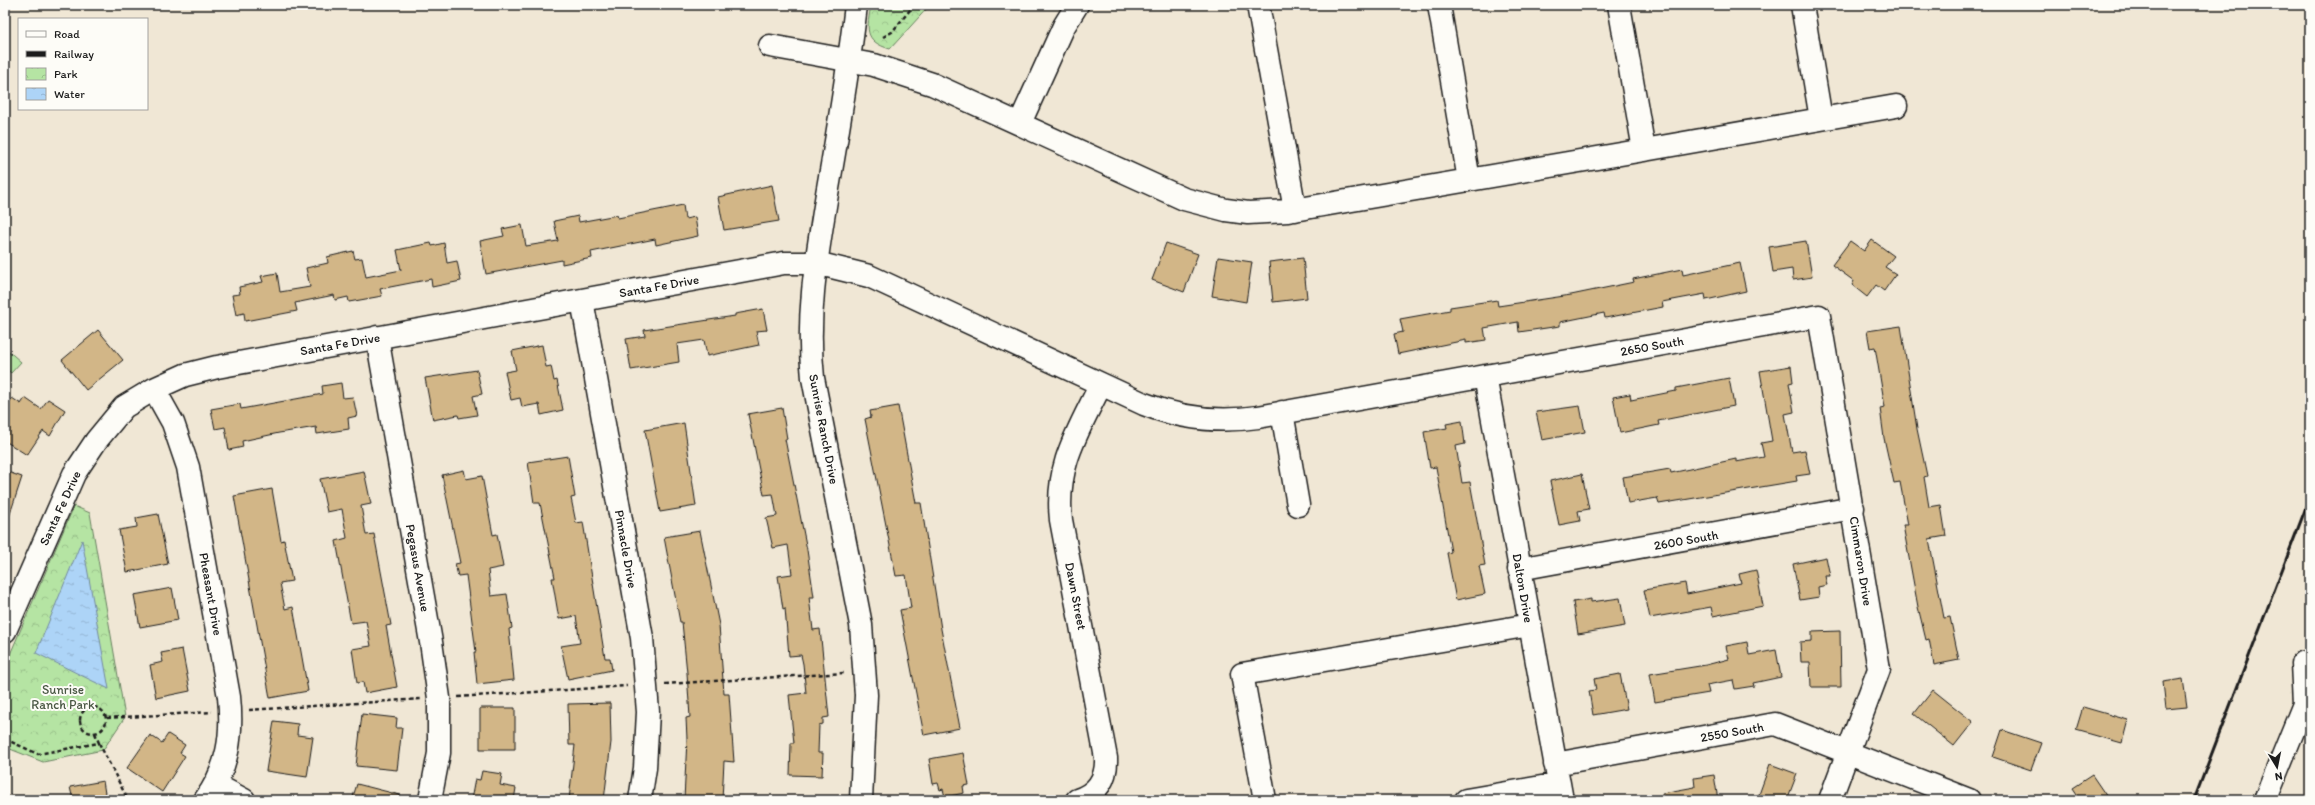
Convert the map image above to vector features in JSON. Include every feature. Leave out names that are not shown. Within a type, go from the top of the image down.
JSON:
[{"type":"street","name":"Sunrise Ranch Drive","points":[[856,5],[850,60],[816,263],[810,319],[811,356],[856,590],[865,671],[865,731],[861,800]]},
{"type":"street","points":[[1020,123],[1064,26],[1077,5]]},
{"type":"street","points":[[1258,5],[1295,210]]},
{"type":"street","points":[[1439,5],[1469,180]]},
{"type":"street","points":[[1619,5],[1644,150]]},
{"type":"street","points":[[1802,5],[1821,119]]},
{"type":"street","points":[[770,46],[850,60],[905,74],[932,84],[1020,123],[1184,199],[1205,206],[1248,213],[1295,210],[1896,106]]},
{"type":"street","name":"Santa Fe Drive","points":[[5,631],[74,474],[96,441],[124,406],[154,389],[185,375],[217,367],[784,263],[816,263],[869,276],[1101,384]]},
{"type":"street","name":"Pinnacle Drive","points":[[582,300],[642,638],[648,712],[645,768],[640,800]]},
{"type":"street","name":"2650 South","points":[[1101,384],[1161,411],[1197,419],[1238,420],[1819,316]]},
{"type":"street","name":"Cimmaron Drive","points":[[1819,316],[1853,508],[1879,668],[1830,800]]},
{"type":"street","name":"Pegasus Avenue","points":[[377,337],[430,634],[439,698],[439,753],[430,800]]},
{"type":"street","name":"Dalton Drive","points":[[1485,376],[1519,570],[1559,783]]},
{"type":"street","name":"Dawn Street","points":[[1077,800],[1091,794],[1102,782],[1106,770],[1106,758],[1061,520],[1060,488],[1068,452],[1101,384]]},
{"type":"street","name":"Pheasant Drive","points":[[154,389],[173,423],[188,467],[229,697],[229,745],[224,767],[211,793]]},
{"type":"street","points":[[1282,412],[1298,505]]},
{"type":"street","name":"2600 South","points":[[1519,570],[1853,508]]},
{"type":"street","points":[[1265,800],[1242,674],[1530,625]]},
{"type":"street","points":[[2265,800],[2304,704],[2306,663]]},
{"type":"street","name":"2550 South","points":[[1466,800],[1559,783],[1775,724],[1969,800]]},
{"type":"street","points":[[211,793],[244,800]]},
{"type":"path","points":[[883,37],[892,32],[914,5]]},
{"type":"path","points":[[661,684],[848,673]]},
{"type":"path","points":[[454,697],[631,686]]},
{"type":"path","points":[[246,710],[424,699]]},
{"type":"path","points":[[90,707],[96,707],[102,710],[106,718],[102,730],[95,733],[86,731],[81,725],[82,712],[90,707]]},
{"type":"path","points":[[106,718],[216,712]]},
{"type":"path","points":[[95,733],[128,800]]},
{"type":"path","points":[[5,739],[38,754],[99,743]]},
{"type":"green space","points":[[871,5],[930,5],[890,49],[881,46],[871,38],[868,20]]},
{"type":"green space","points":[[5,348],[21,362],[11,373],[5,368]]},
{"type":"green space","name":"Sunrise Ranch Park","points":[[74,506],[90,513],[125,717],[103,750],[43,762],[5,747],[5,666]]},
{"type":"water","points":[[82,540],[109,689],[36,653]]},
{"type":"building","points":[[772,185],[779,221],[724,230],[718,197]]},
{"type":"building","points":[[683,205],[685,219],[695,217],[698,236],[656,245],[655,239],[591,252],[592,258],[562,264],[562,260],[486,274],[480,241],[504,236],[502,229],[522,225],[526,246],[558,241],[554,221],[578,216],[579,222],[617,215],[618,218]]},
{"type":"building","points":[[1872,240],[1894,256],[1885,267],[1896,274],[1884,291],[1876,285],[1867,297],[1852,285],[1854,281],[1832,265],[1850,241],[1864,251]]},
{"type":"building","points":[[1806,241],[1812,277],[1793,280],[1792,269],[1773,272],[1769,247]]},
{"type":"building","points":[[431,243],[432,246],[444,243],[447,263],[457,261],[461,281],[432,287],[431,279],[380,289],[382,296],[349,302],[348,297],[335,300],[334,295],[295,303],[297,311],[245,321],[244,313],[236,315],[232,295],[240,294],[239,287],[263,282],[261,276],[277,273],[280,292],[310,287],[306,268],[328,263],[327,257],[353,251],[355,259],[362,258],[366,277],[401,270],[397,250]]},
{"type":"building","points":[[1166,243],[1198,254],[1184,292],[1152,280]]},
{"type":"building","points":[[1218,257],[1252,262],[1246,302],[1212,296]]},
{"type":"building","points":[[1303,258],[1307,298],[1273,302],[1269,262]]},
{"type":"building","points":[[1740,263],[1746,291],[1706,300],[1705,294],[1662,302],[1663,307],[1605,318],[1604,313],[1560,322],[1560,326],[1519,332],[1518,322],[1484,328],[1486,340],[1466,343],[1466,340],[1398,354],[1394,334],[1403,332],[1400,319],[1450,310],[1450,307],[1497,300],[1498,306],[1571,295],[1634,282],[1633,279],[1682,269],[1683,275]]},
{"type":"building","points":[[763,309],[767,330],[756,331],[759,345],[707,356],[704,340],[677,344],[679,362],[631,370],[626,339],[645,336],[644,330],[735,316],[735,314]]},
{"type":"building","points":[[1901,326],[1917,429],[1927,476],[1924,477],[1929,507],[1941,505],[1946,536],[1929,539],[1944,618],[1950,617],[1959,660],[1934,665],[1929,639],[1926,640],[1918,607],[1903,525],[1908,525],[1900,482],[1894,483],[1884,438],[1880,408],[1885,407],[1875,347],[1870,348],[1867,331]]},
{"type":"building","points":[[98,330],[123,360],[86,390],[62,360]]},
{"type":"building","points":[[542,345],[546,367],[551,366],[554,381],[557,380],[563,410],[541,415],[539,404],[522,407],[520,398],[511,400],[505,372],[516,370],[512,351]]},
{"type":"building","points":[[1791,366],[1793,382],[1789,383],[1794,412],[1785,414],[1792,452],[1805,450],[1810,474],[1796,476],[1797,481],[1659,504],[1657,498],[1628,503],[1623,477],[1670,469],[1671,473],[1736,459],[1736,462],[1764,457],[1761,443],[1772,441],[1760,371]]},
{"type":"building","points":[[477,370],[482,394],[473,396],[477,415],[459,418],[458,415],[433,420],[425,378]]},
{"type":"building","points":[[1729,378],[1734,406],[1658,421],[1659,425],[1620,433],[1613,397],[1630,394],[1631,400],[1676,391],[1676,388]]},
{"type":"building","points":[[341,383],[343,398],[353,397],[357,416],[348,418],[349,429],[317,434],[316,427],[279,433],[242,441],[243,447],[229,450],[225,427],[215,429],[211,409],[240,404],[241,409],[323,394],[322,386]]},
{"type":"building","points":[[12,398],[21,404],[25,398],[41,409],[48,399],[65,410],[50,436],[43,431],[27,455],[5,441],[5,409]]},
{"type":"building","points":[[898,406],[916,503],[921,503],[941,629],[960,728],[924,735],[900,610],[911,608],[906,575],[896,576],[865,419],[871,417],[870,411]]},
{"type":"building","points":[[1580,406],[1585,432],[1542,440],[1536,412]]},
{"type":"building","points":[[782,408],[787,439],[785,439],[807,550],[814,597],[809,597],[813,630],[820,629],[829,717],[823,718],[823,724],[819,725],[818,753],[823,753],[822,776],[790,775],[791,743],[794,743],[789,695],[806,693],[803,664],[801,655],[789,656],[785,608],[783,609],[778,576],[792,574],[788,545],[773,548],[766,518],[777,516],[773,494],[764,495],[748,414]]},
{"type":"building","points":[[1462,421],[1465,444],[1456,446],[1462,483],[1470,482],[1485,565],[1479,566],[1485,594],[1456,600],[1447,553],[1451,552],[1436,467],[1430,468],[1424,432],[1447,428],[1446,424]]},
{"type":"building","points":[[684,423],[696,506],[660,512],[645,430]]},
{"type":"building","points":[[568,456],[575,497],[571,498],[576,523],[583,522],[605,658],[610,658],[612,670],[568,679],[561,646],[580,643],[576,616],[559,619],[552,578],[555,578],[540,503],[534,503],[528,462]]},
{"type":"building","points":[[464,470],[466,479],[482,476],[493,535],[497,534],[503,567],[488,570],[491,596],[507,594],[512,628],[509,629],[514,680],[477,684],[474,652],[476,652],[466,575],[458,576],[455,564],[460,563],[442,475]]},
{"type":"building","points":[[5,471],[22,477],[8,520],[5,519]]},
{"type":"building","points":[[364,471],[371,504],[361,506],[366,535],[374,534],[391,625],[386,626],[397,687],[365,693],[363,682],[357,683],[352,649],[371,646],[366,621],[351,623],[336,541],[347,538],[342,509],[327,512],[320,479]]},
{"type":"building","points":[[1582,474],[1589,509],[1578,511],[1580,521],[1559,525],[1550,481]]},
{"type":"building","points":[[272,489],[281,541],[284,540],[292,581],[280,583],[285,609],[293,607],[308,691],[270,698],[234,496]]},
{"type":"building","points":[[158,514],[168,564],[127,572],[119,530],[137,527],[136,518]]},
{"type":"building","points":[[700,531],[719,625],[724,694],[729,694],[734,762],[724,761],[722,800],[684,800],[687,739],[686,718],[690,717],[687,673],[682,622],[680,622],[664,537]]},
{"type":"building","points":[[1826,557],[1830,576],[1825,576],[1827,585],[1818,587],[1819,597],[1800,600],[1793,564]]},
{"type":"building","points":[[1756,570],[1763,606],[1713,616],[1711,607],[1650,618],[1644,590],[1685,583],[1687,594],[1741,583],[1739,574]]},
{"type":"building","points":[[172,588],[178,620],[140,627],[134,595]]},
{"type":"building","points":[[1620,598],[1625,626],[1578,634],[1573,602],[1591,599],[1591,602]]},
{"type":"building","points":[[1840,631],[1841,687],[1811,687],[1810,662],[1801,662],[1800,642],[1812,641],[1812,632]]},
{"type":"building","points":[[1747,642],[1749,655],[1776,650],[1781,677],[1753,683],[1754,686],[1735,689],[1733,680],[1707,685],[1709,693],[1655,702],[1650,674],[1706,665],[1729,659],[1726,646]]},
{"type":"building","points":[[182,649],[190,691],[156,698],[150,665],[163,662],[161,653]]},
{"type":"building","points":[[1620,674],[1627,709],[1593,715],[1589,691],[1596,690],[1594,679]]},
{"type":"building","points":[[2183,679],[2187,707],[2166,709],[2163,682]]},
{"type":"building","points":[[1933,690],[1973,722],[1954,746],[1914,714]]},
{"type":"building","points":[[610,703],[611,742],[604,800],[569,800],[575,745],[569,745],[568,704]]},
{"type":"building","points":[[2083,707],[2128,720],[2122,743],[2076,730]]},
{"type":"building","points":[[480,708],[515,708],[515,749],[480,749]]},
{"type":"building","points":[[362,714],[397,718],[396,728],[402,728],[397,770],[356,766]]},
{"type":"building","points":[[274,721],[298,724],[297,735],[313,737],[307,777],[266,771]]},
{"type":"building","points":[[2002,730],[2041,743],[2031,770],[1993,757]]},
{"type":"building","points":[[168,734],[185,745],[180,753],[185,756],[162,792],[127,768],[150,735],[162,743]]},
{"type":"building","points":[[963,753],[969,785],[963,786],[964,793],[945,797],[943,789],[940,790],[938,783],[933,784],[929,759]]},
{"type":"building","points":[[1770,764],[1797,774],[1787,800],[1757,800]]},
{"type":"building","points":[[482,771],[502,774],[500,785],[516,788],[514,800],[471,800],[475,779],[480,780]]},
{"type":"building","points":[[1714,775],[1718,800],[1663,800],[1662,793],[1695,787],[1694,778]]},
{"type":"building","points":[[2092,775],[2109,800],[2080,800],[2072,788]]},
{"type":"building","points":[[103,781],[106,800],[73,800],[70,787]]},
{"type":"building","points":[[357,784],[400,795],[400,800],[352,800]]},
{"type":"railway","points":[[2194,800],[2310,497]]}]
